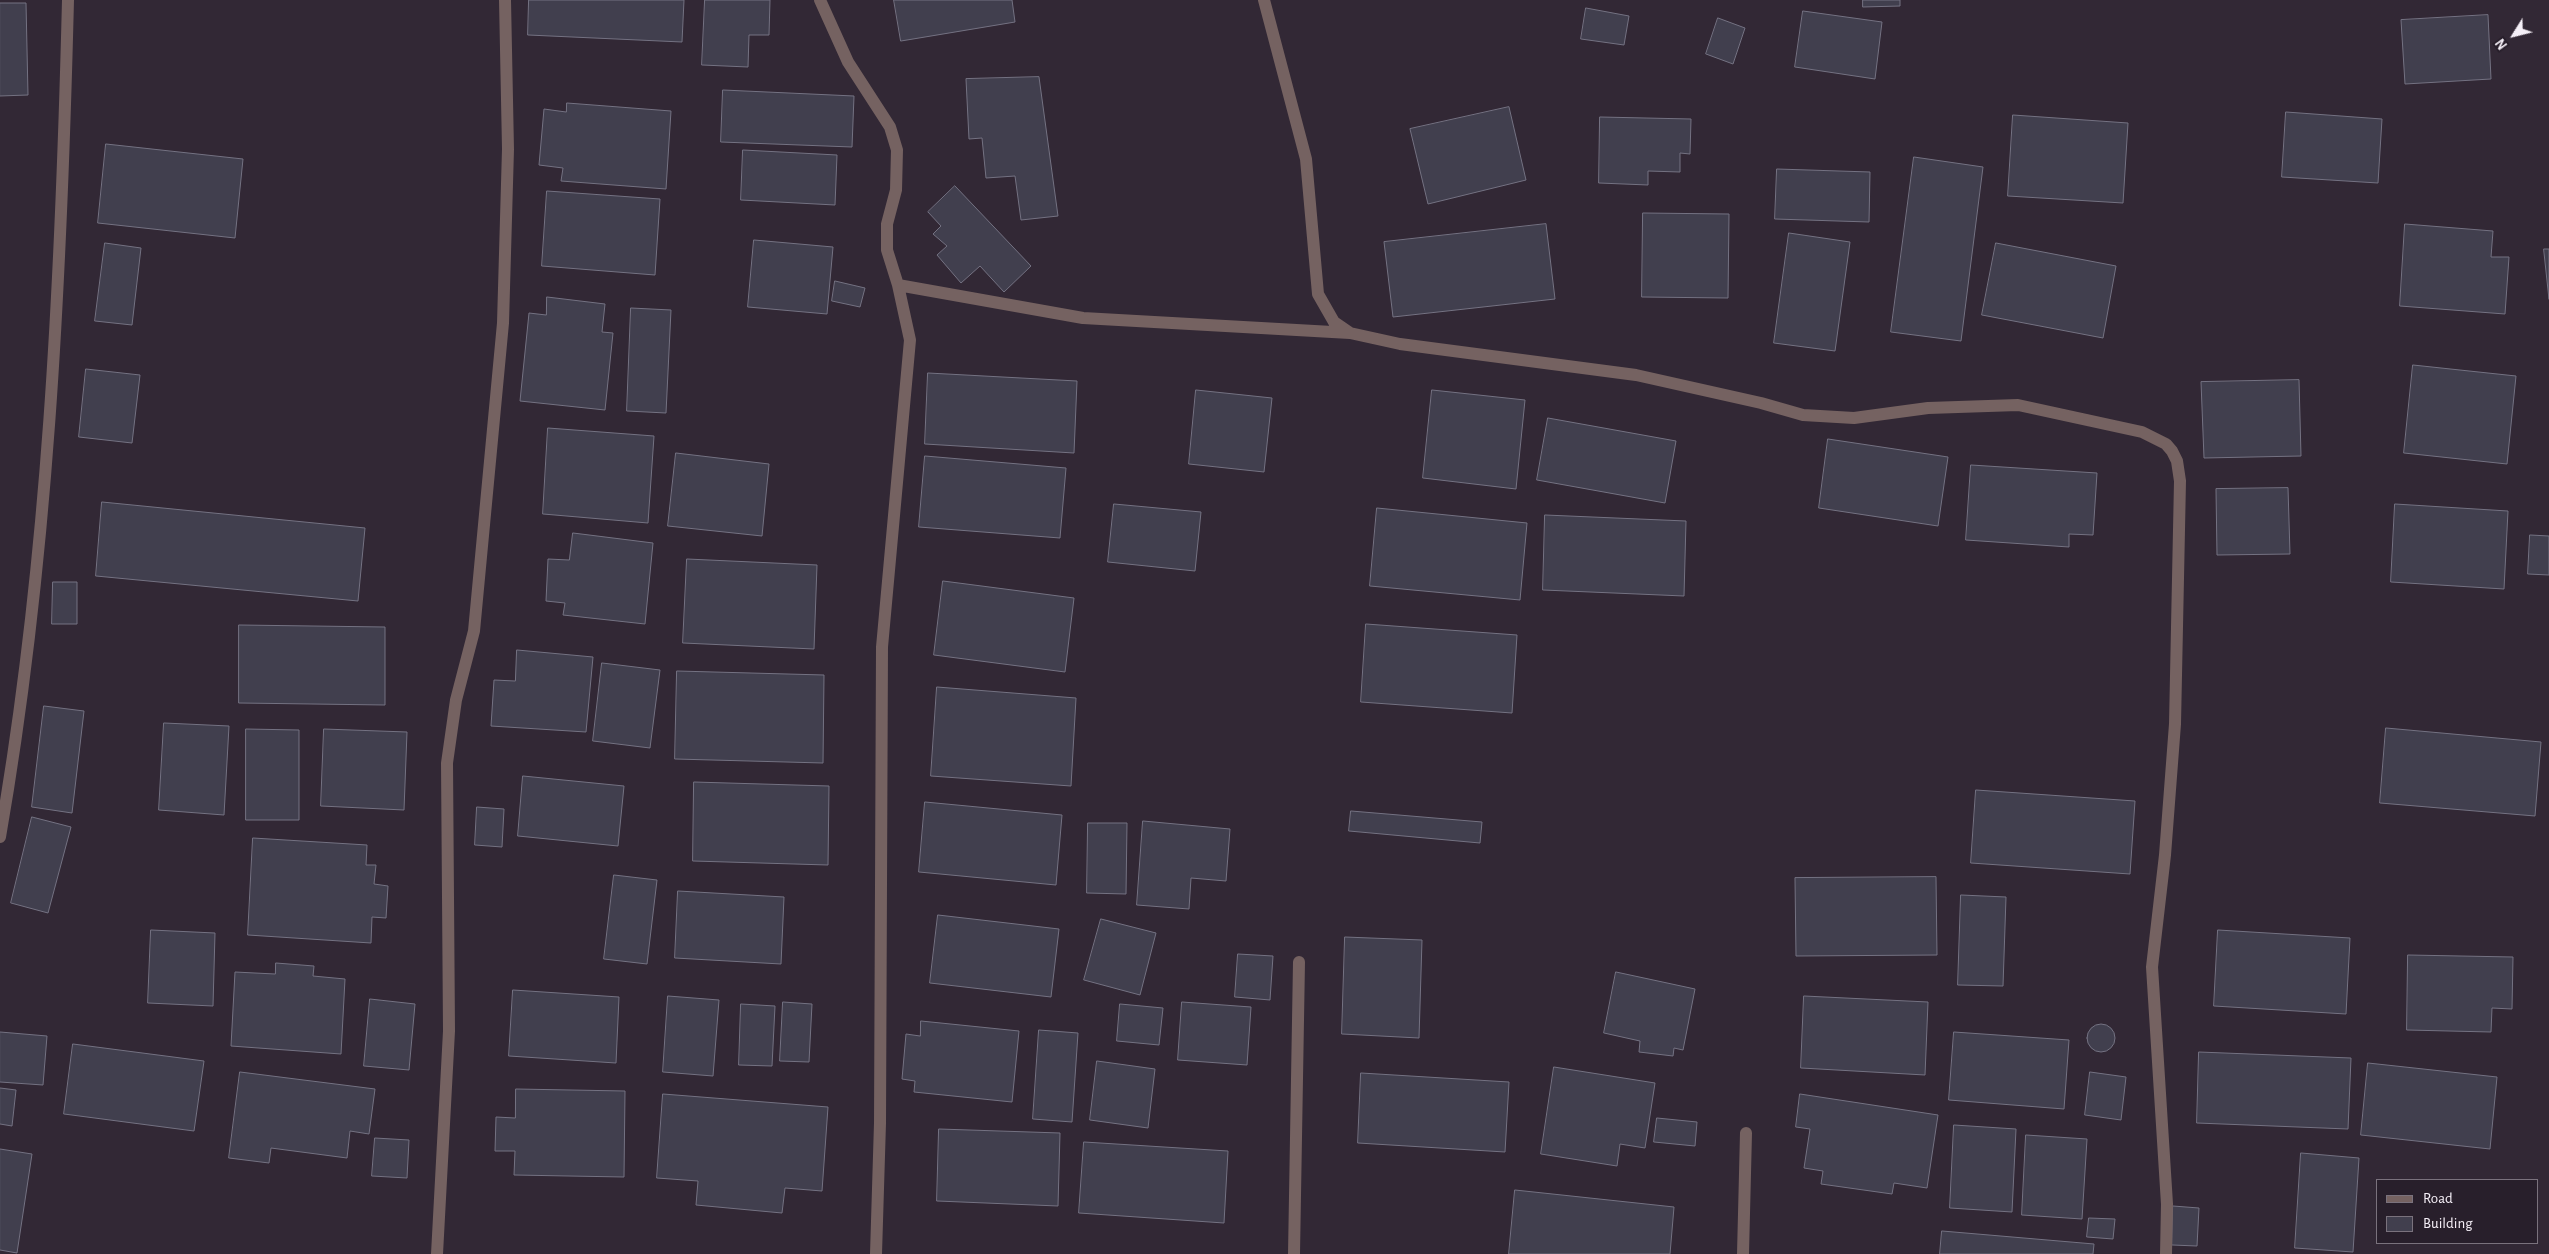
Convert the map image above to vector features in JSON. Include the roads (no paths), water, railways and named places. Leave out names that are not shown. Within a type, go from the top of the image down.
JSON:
[{"type":"street","points":[[0,837],[26,664],[47,465],[65,138],[68,0]]},
{"type":"street","points":[[437,1254],[449,1031],[447,763],[456,700],[474,631],[503,323],[508,149],[506,0]]},
{"type":"street","points":[[820,0],[848,62],[890,127],[897,150],[896,190],[887,224],[887,250],[898,285],[910,340],[882,648],[880,1123],[876,1254]]},
{"type":"street","points":[[1264,0],[1306,159],[1318,294],[1334,322],[1350,333]]},
{"type":"street","points":[[898,285],[1083,318],[1350,333],[1400,344],[1636,375],[1761,402],[1803,415],[1854,418],[1928,408],[2018,405],[2142,432],[2166,444],[2177,461],[2180,481],[2175,724],[2165,855],[2152,967],[2167,1204],[2166,1254]]},
{"type":"street","points":[[1294,1254],[1299,962]]},
{"type":"street","points":[[1743,1254],[1746,1133]]}]
